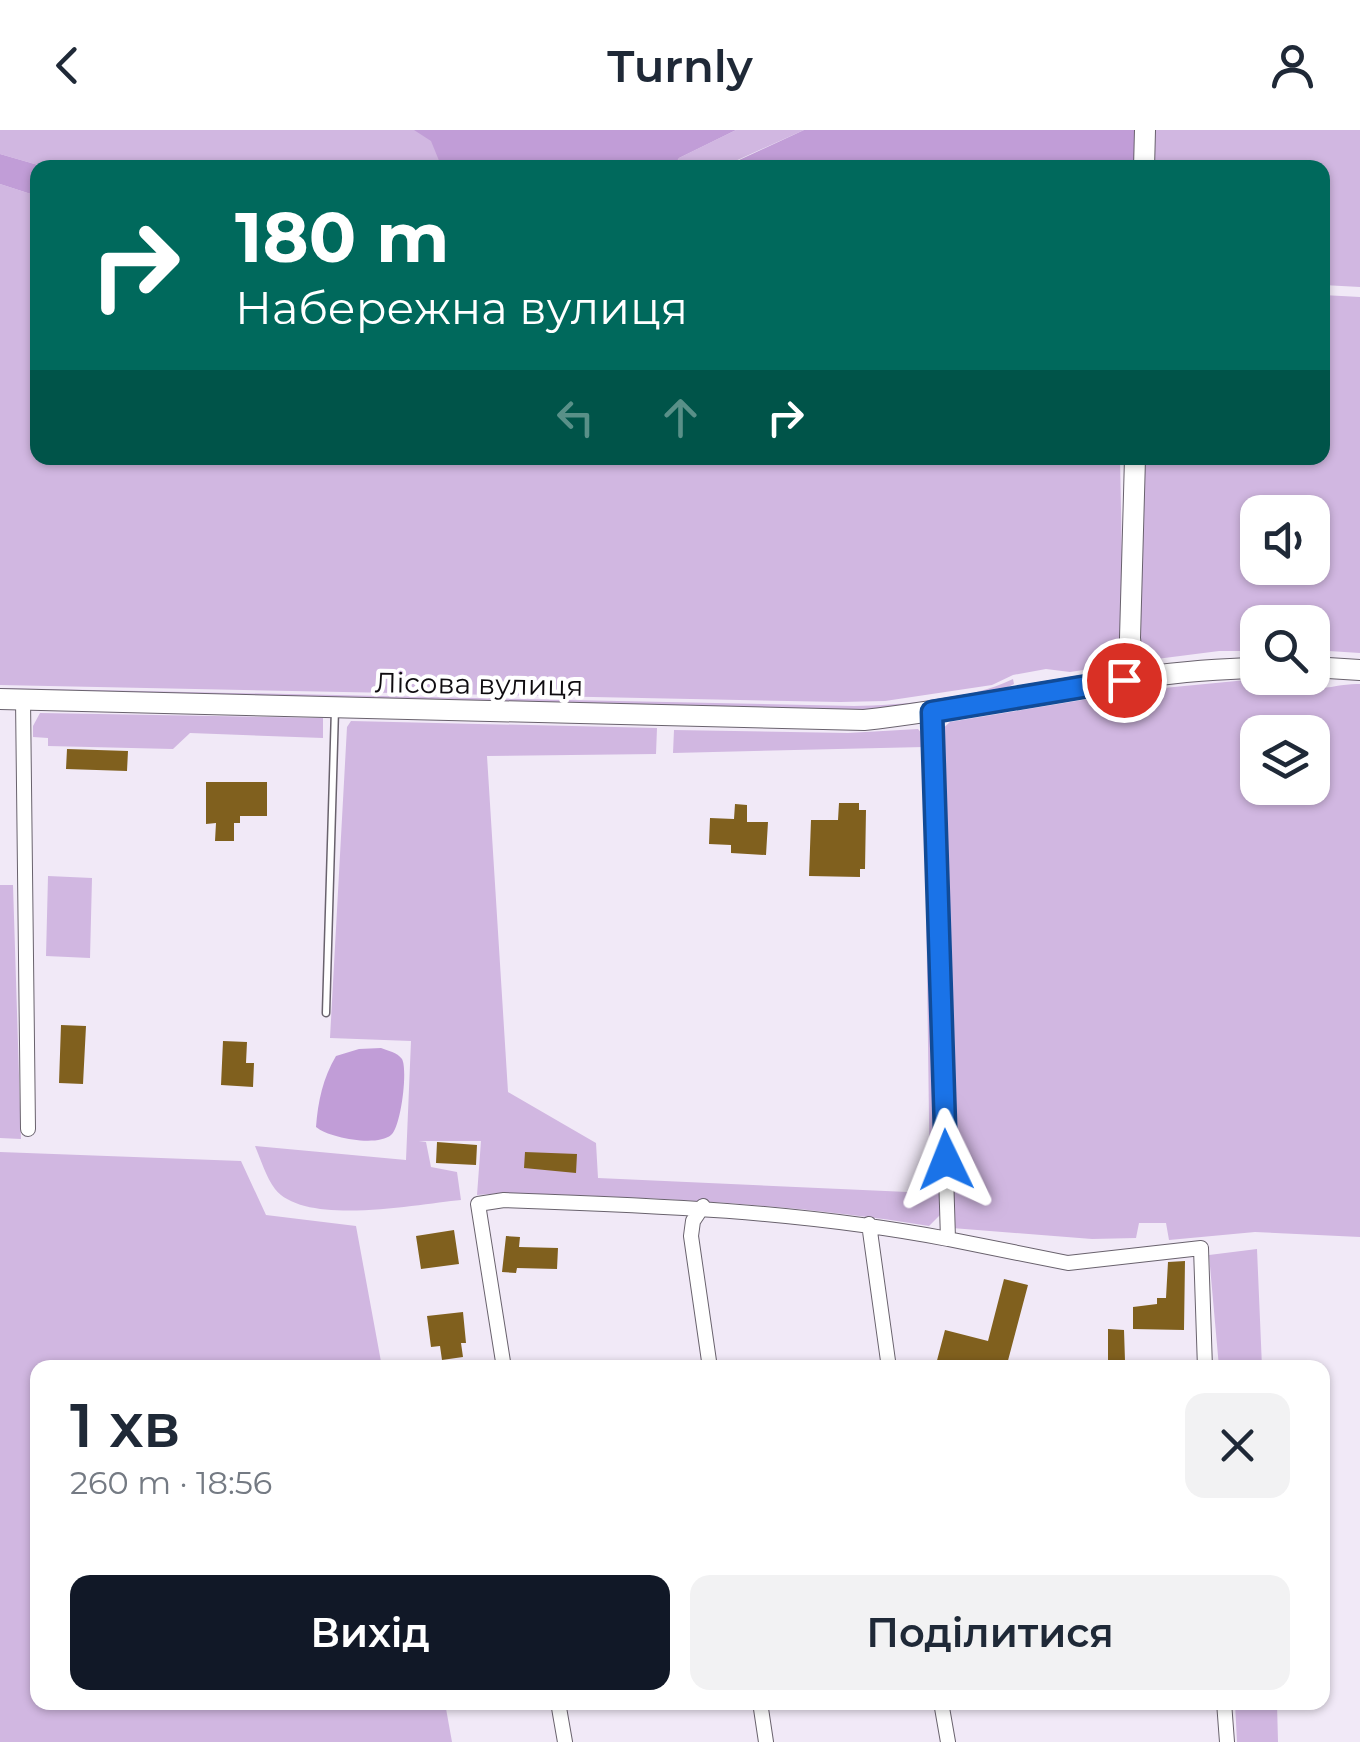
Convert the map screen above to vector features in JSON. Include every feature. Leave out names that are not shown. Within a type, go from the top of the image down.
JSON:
[{"type":"street","points":[[1144,160],[1145,130]]},
{"type":"street","points":[[1134,465],[1130,638],[1134,678]]},
{"type":"street","points":[[1330,668],[1360,670]]},
{"type":"street","name":"Лісова вулиця","points":[[0,699],[864,720],[1134,678],[1240,669]]},
{"type":"street","points":[[23,700],[28,1129]]},
{"type":"street","points":[[932,712],[948,1239]]},
{"type":"street","points":[[503,1360],[478,1204],[504,1200],[702,1206],[868,1224],[1068,1263],[1200,1248],[1205,1360]]},
{"type":"street","points":[[702,1206],[690,1236],[709,1360]]},
{"type":"street","points":[[868,1224],[889,1360]]},
{"type":"street","points":[[559,1710],[565,1742]]},
{"type":"street","points":[[761,1710],[766,1742]]},
{"type":"street","points":[[942,1710],[948,1742]]},
{"type":"street","points":[[1225,1710],[1227,1742]]},
{"type":"lane","points":[[326,1013],[335,708]]},
{"type":"shaded area","points":[[0,130],[473,130],[482,160],[30,163],[0,154]]},
{"type":"shaded area","points":[[414,130],[736,130],[678,160],[439,160],[431,141]]},
{"type":"shaded area","points":[[736,130],[804,130],[738,160],[679,158]]},
{"type":"shaded area","points":[[804,130],[1138,130],[1137,160],[739,160]]},
{"type":"shaded area","points":[[1155,130],[1360,130],[1360,287],[1330,285],[1330,160],[1154,160]]},
{"type":"shaded area","points":[[0,154],[30,163],[30,194],[0,184]]},
{"type":"shaded area","points":[[0,184],[30,194],[30,465],[1120,465],[1124,664],[1070,672],[1046,669],[1013,675],[992,685],[885,701],[840,702],[0,685]]},
{"type":"shaded area","points":[[1330,295],[1360,297],[1360,653],[1330,651],[1330,605],[1240,605],[1240,651],[1141,661],[1136,636],[1143,465],[1330,465]]},
{"type":"shaded area","points":[[1013,679],[1014,684],[994,694],[876,711],[0,691],[854,706],[956,697]]},
{"type":"shaded area","points":[[1240,681],[1240,695],[1330,695],[1330,686],[1360,684],[1360,1237],[1255,1232],[1169,1240],[1166,1223],[1139,1223],[1136,1238],[1092,1239],[952,1228],[939,732],[950,722],[1143,690]]},
{"type":"shaded area","points":[[40,713],[323,718],[323,738],[190,733],[173,749],[48,746],[48,738],[33,737],[33,726]]},
{"type":"shaded area","points":[[351,721],[657,728],[656,754],[487,756],[508,1092],[596,1143],[598,1178],[930,1193],[924,747],[673,753],[674,730],[848,733],[918,729],[929,742],[941,1214],[929,1226],[716,1202],[477,1195],[481,1141],[419,1141],[426,1142],[431,1167],[457,1172],[461,1200],[336,1210],[290,1201],[275,1189],[255,1146],[406,1160],[411,1041],[330,1038],[347,727]]},
{"type":"shaded area","points":[[48,876],[92,878],[90,958],[46,956]]},
{"type":"shaded area","points":[[0,885],[13,885],[21,1139],[0,1138]]},
{"type":"shaded area","points":[[381,1048],[398,1055],[404,1065],[400,1110],[391,1135],[384,1139],[353,1140],[316,1127],[322,1090],[336,1056]]},
{"type":"shaded area","points":[[0,1152],[241,1161],[266,1215],[356,1226],[381,1360],[30,1360],[30,1710],[446,1710],[452,1742],[0,1742]]},
{"type":"shaded area","points":[[1257,1249],[1262,1360],[1218,1360],[1209,1255]]},
{"type":"shaded area","points":[[1235,1710],[1277,1710],[1278,1742],[1237,1742]]},
{"type":"building","points":[[67,749],[128,751],[127,771],[66,769]]},
{"type":"building","points":[[206,782],[267,782],[267,816],[240,816],[240,823],[234,823],[234,841],[215,841],[216,823],[206,824]]},
{"type":"building","points":[[839,803],[859,803],[859,810],[866,810],[865,869],[860,869],[860,877],[809,876],[811,820],[838,820]]},
{"type":"building","points":[[735,804],[747,805],[747,822],[768,822],[766,855],[731,853],[731,845],[709,844],[710,818],[734,819]]},
{"type":"building","points":[[61,1025],[86,1026],[83,1084],[59,1083]]},
{"type":"building","points":[[223,1041],[247,1042],[246,1063],[254,1063],[253,1087],[221,1085]]},
{"type":"building","points":[[437,1142],[477,1145],[476,1165],[436,1163]]},
{"type":"building","points":[[525,1152],[577,1154],[576,1173],[524,1168]]},
{"type":"building","points":[[454,1230],[459,1264],[421,1269],[416,1236]]},
{"type":"building","points":[[506,1236],[520,1237],[519,1247],[558,1248],[557,1269],[517,1268],[516,1273],[502,1272]]},
{"type":"building","points":[[1185,1261],[1184,1330],[1133,1329],[1133,1307],[1157,1304],[1157,1298],[1166,1298],[1168,1262]]},
{"type":"building","points":[[1004,1279],[1028,1285],[1008,1360],[937,1360],[945,1330],[988,1341]]},
{"type":"building","points":[[463,1312],[463,1357],[442,1360],[440,1346],[431,1347],[427,1316]]},
{"type":"building","points":[[1108,1329],[1124,1330],[1125,1360],[1108,1360]]},
{"type":"route","points":[[946,1160],[932,712],[1124,680]]}]
